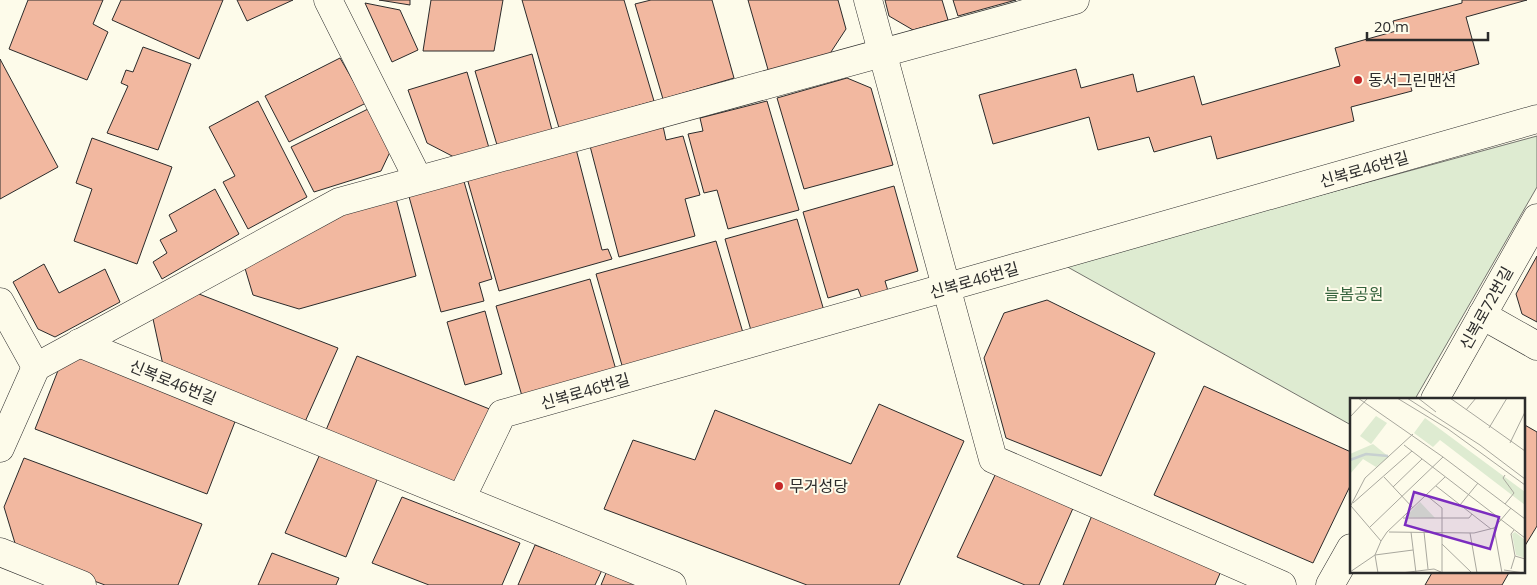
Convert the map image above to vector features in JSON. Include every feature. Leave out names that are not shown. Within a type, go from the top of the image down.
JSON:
[{"type":"street","points":[[328,0],[418,179]]},
{"type":"street","points":[[868,0],[993,459],[1282,585]]},
{"type":"street","points":[[0,448],[36,367],[339,202],[1075,0]]},
{"type":"street","name":"신복로46번길","points":[[461,499],[502,414],[1537,119]]},
{"type":"street","name":"신복로72번길","points":[[1436,398],[1537,218]]},
{"type":"street","points":[[0,302],[36,367]]},
{"type":"street","points":[[1482,315],[1537,346]]},
{"type":"street","name":"신복로46번길","points":[[79,343],[672,585]]},
{"type":"street","points":[[1330,585],[1350,550]]},
{"type":"street","points":[[0,552],[82,585]]},
{"type":"green space","name":"늘봄공원","points":[[1537,136],[1537,187],[1416,398],[1350,398],[1350,424],[1064,265]]},
{"type":"building","points":[[28,0],[103,0],[93,24],[108,32],[87,80],[9,49]]},
{"type":"building","points":[[121,0],[223,0],[199,59],[112,20]]},
{"type":"building","points":[[237,0],[293,0],[247,21]]},
{"type":"building","points":[[379,0],[410,0],[410,5]]},
{"type":"building","points":[[431,0],[503,0],[494,51],[423,51]]},
{"type":"building","points":[[522,0],[624,0],[654,101],[559,128]]},
{"type":"building","points":[[651,0],[712,0],[734,78],[663,99],[635,4]]},
{"type":"building","points":[[748,0],[838,0],[846,29],[829,55],[769,73]]},
{"type":"building","points":[[885,0],[942,0],[948,20],[913,30],[889,16]]},
{"type":"building","points":[[953,0],[1016,0],[958,16]]},
{"type":"building","name":"동서그린맨션","points":[[1462,0],[1527,0],[1466,17],[1479,64],[1410,84],[1412,91],[1351,107],[1354,121],[1217,159],[1211,136],[1154,152],[1149,137],[1098,150],[1089,117],[993,144],[979,95],[1076,69],[1081,88],[1133,74],[1137,92],[1194,76],[1202,105],[1340,66],[1335,48],[1396,31],[1393,21],[1462,3]]},
{"type":"building","points":[[365,3],[400,10],[418,50],[392,62]]},
{"type":"building","points":[[143,47],[191,64],[158,150],[107,133],[128,86],[121,83],[126,70],[133,72]]},
{"type":"building","points":[[532,54],[552,130],[497,145],[475,71]]},
{"type":"building","points":[[340,58],[366,103],[289,142],[265,96]]},
{"type":"building","points":[[0,59],[58,167],[0,199]]},
{"type":"building","points":[[467,72],[489,148],[454,157],[427,143],[408,90]]},
{"type":"building","points":[[847,78],[871,88],[893,165],[804,189],[777,98]]},
{"type":"building","points":[[258,101],[307,197],[248,229],[223,182],[235,176],[209,127]]},
{"type":"building","points":[[767,101],[799,210],[728,229],[717,190],[704,193],[688,134],[703,131],[700,118]]},
{"type":"building","points":[[368,109],[390,152],[381,171],[314,192],[291,147]]},
{"type":"building","points":[[663,126],[666,140],[683,136],[700,195],[685,199],[695,236],[619,257],[590,146]]},
{"type":"building","points":[[92,138],[172,167],[137,264],[74,241],[92,189],[76,183]]},
{"type":"building","points":[[576,149],[602,250],[608,249],[612,259],[499,291],[467,178]]},
{"type":"building","points":[[463,178],[492,279],[479,283],[484,301],[441,312],[408,193]]},
{"type":"building","points":[[894,186],[918,271],[885,281],[888,291],[862,299],[858,289],[828,298],[803,212]]},
{"type":"building","points":[[393,187],[416,276],[299,309],[253,295],[241,255]]},
{"type":"building","points":[[215,189],[239,234],[162,279],[153,262],[167,253],[160,240],[177,231],[169,215]]},
{"type":"building","points":[[797,219],[827,321],[754,341],[725,239]]},
{"type":"building","points":[[716,241],[746,343],[625,376],[596,274]]},
{"type":"building","points":[[1537,256],[1537,322],[1522,314],[1516,294]]},
{"type":"building","points":[[44,264],[59,293],[105,269],[120,302],[55,337],[38,329],[13,282]]},
{"type":"building","points":[[590,279],[618,377],[524,403],[496,306]]},
{"type":"building","points":[[181,287],[338,348],[300,433],[166,379],[150,305]]},
{"type":"building","points":[[1047,300],[1155,353],[1101,476],[1006,438],[984,358],[1004,313]]},
{"type":"building","points":[[485,311],[502,374],[465,385],[447,322]]},
{"type":"building","points":[[86,355],[238,414],[207,494],[35,429],[59,368]]},
{"type":"building","points":[[357,356],[502,414],[461,499],[321,442]]},
{"type":"building","points":[[1204,386],[1350,452],[1350,486],[1313,563],[1154,495]]},
{"type":"building","name":"무거성당","points":[[879,404],[964,441],[899,585],[807,585],[604,509],[633,440],[695,460],[715,410],[851,464]]},
{"type":"building","points":[[1524,425],[1537,432],[1537,526],[1524,547]]},
{"type":"building","points":[[320,454],[379,475],[346,557],[285,533]]},
{"type":"building","points":[[24,458],[202,524],[178,585],[105,585],[18,553],[4,507]]},
{"type":"building","points":[[996,473],[1074,506],[1039,585],[1025,585],[957,557]]},
{"type":"building","points":[[402,497],[520,543],[502,585],[429,585],[372,563]]},
{"type":"building","points":[[1093,513],[1221,571],[1215,585],[1063,585]]},
{"type":"building","points":[[535,545],[602,570],[595,585],[518,585]]},
{"type":"building","points":[[272,553],[339,578],[336,585],[258,585]]},
{"type":"building","points":[[1432,572],[1509,572],[1502,585],[1425,585]]},
{"type":"building","points":[[606,573],[639,585],[601,585]]},
{"type":"place","name":"동서그린맨션","points":[[1358,80]]},
{"type":"place","name":"무거성당","points":[[779,486]]}]
